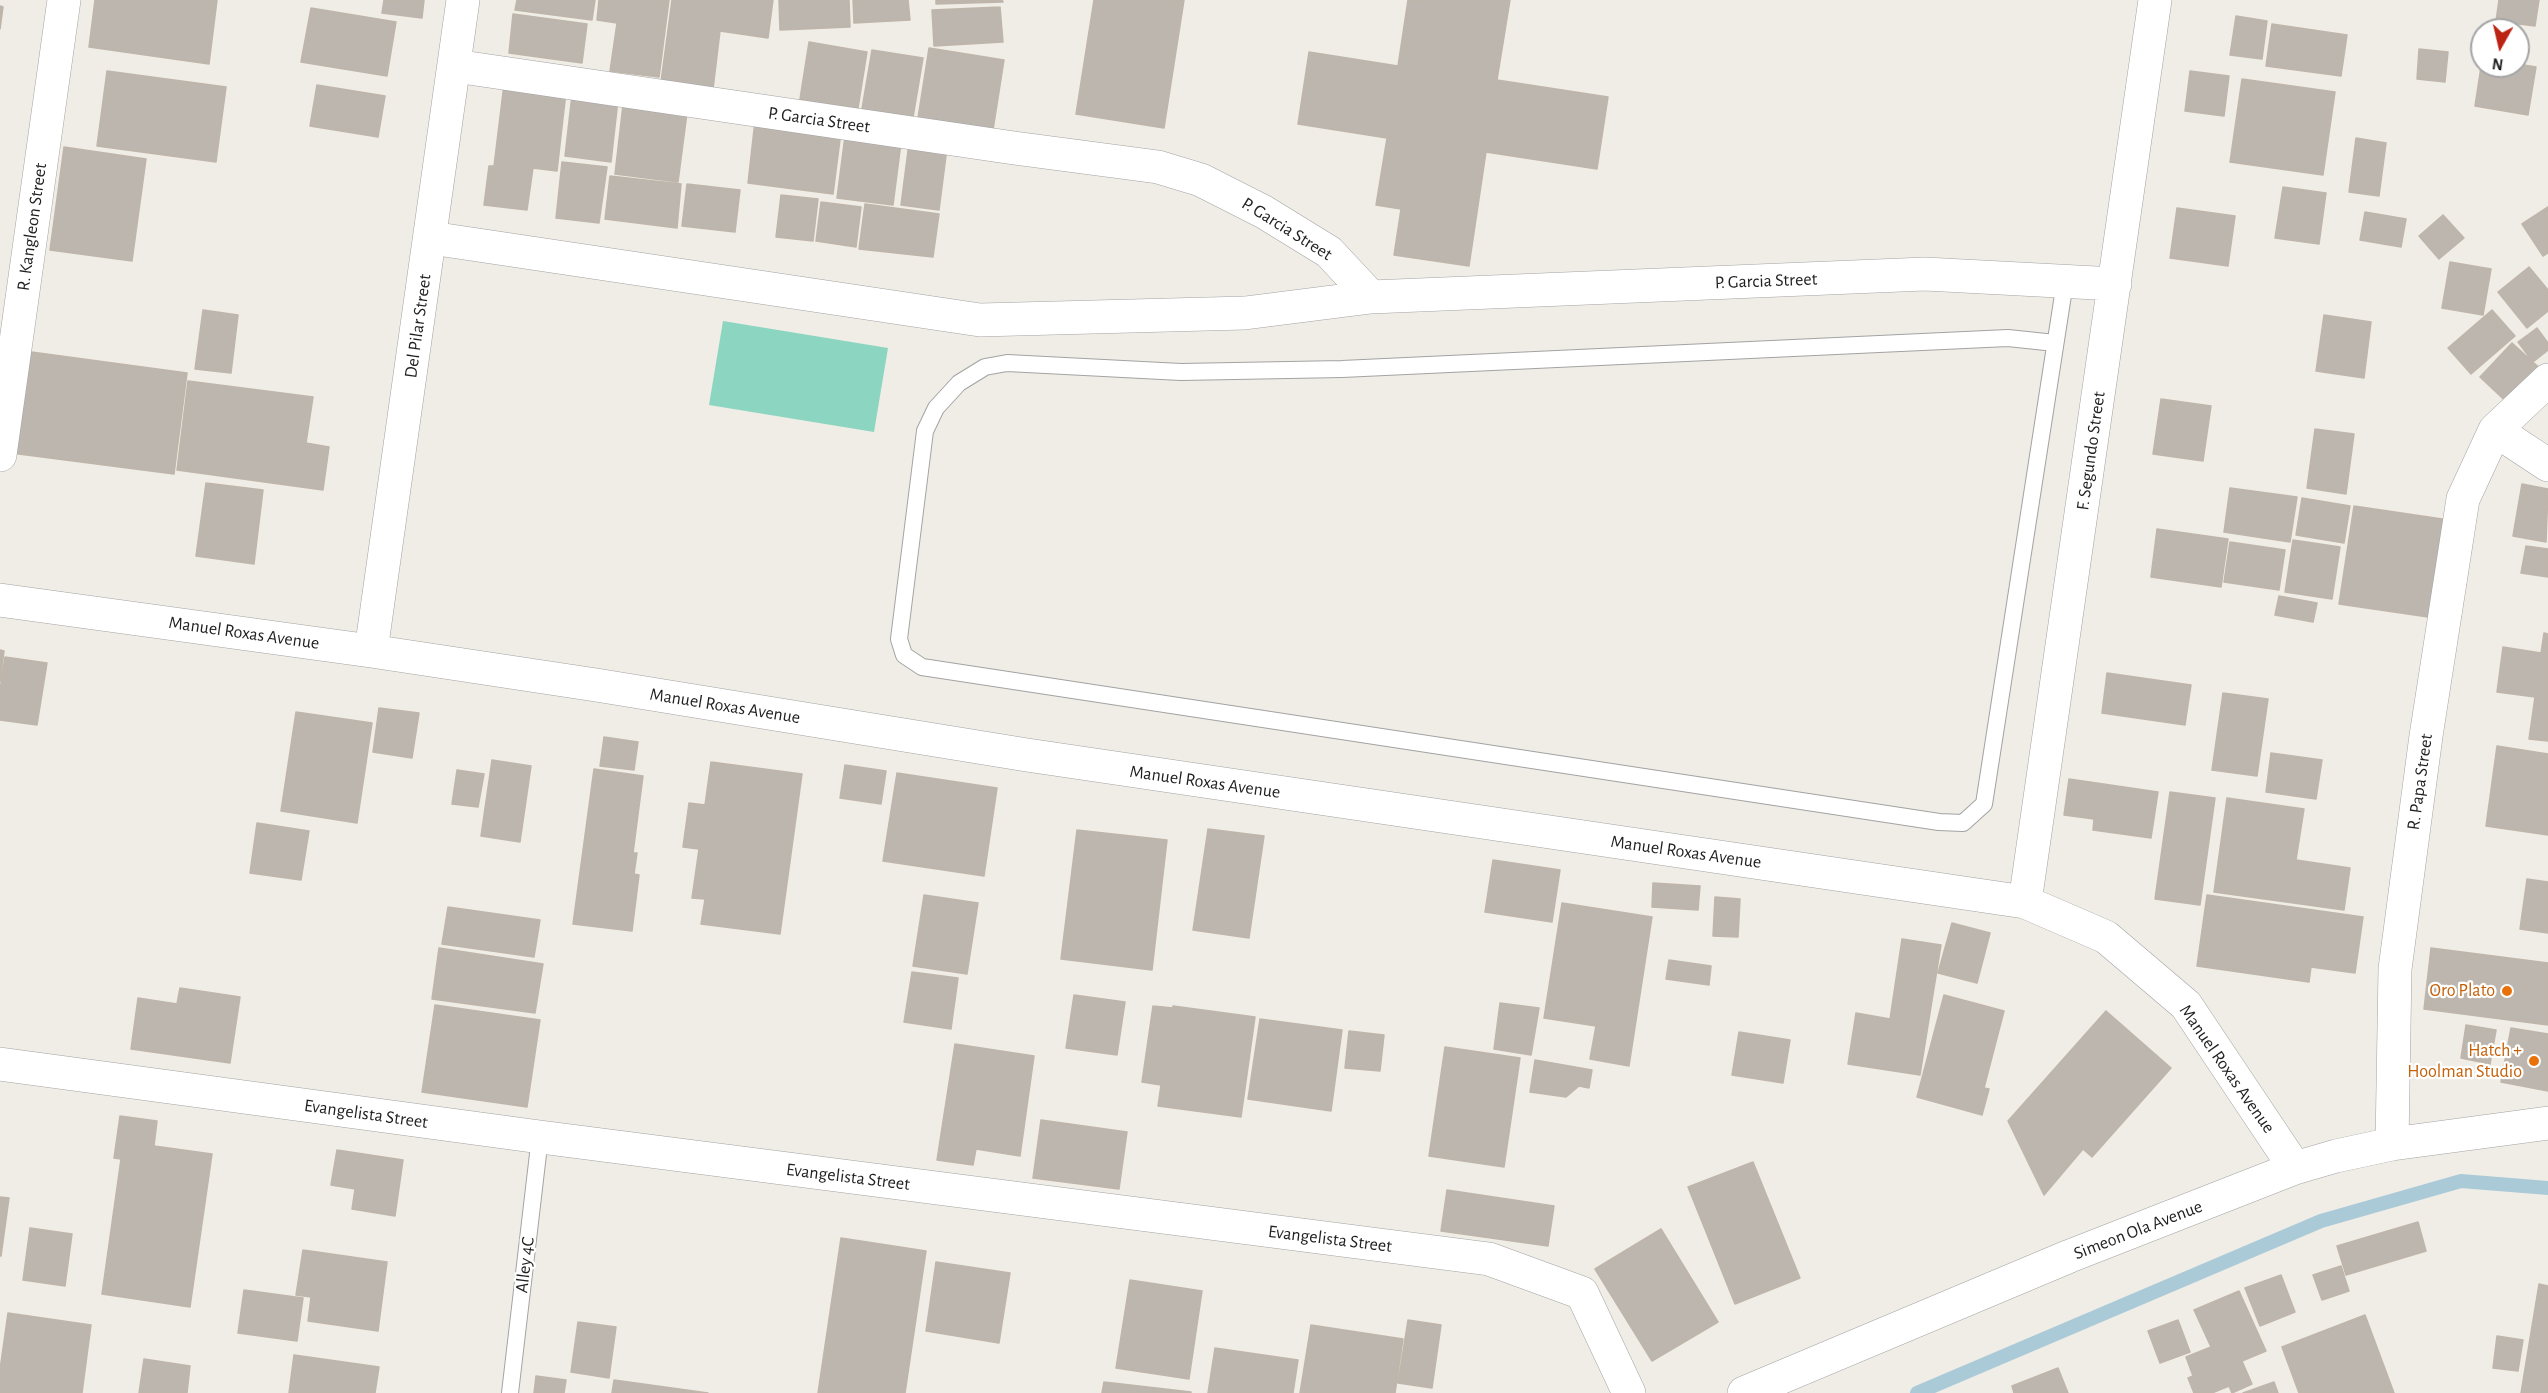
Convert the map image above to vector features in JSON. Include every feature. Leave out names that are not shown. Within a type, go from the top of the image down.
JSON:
[{"type":"street","name":"R. Kangleon Street","points":[[0,455],[64,0]]},
{"type":"street","name":"Del Pilar Street","points":[[371,651],[463,0]]},
{"type":"street","name":"F. Segundo Street","points":[[2025,902],[2155,0]]},
{"type":"street","name":"P. Garcia Street","points":[[455,66],[1158,167],[1201,180],[1264,212],[1329,252],[1371,297],[1925,274],[2115,284]]},
{"type":"street","points":[[431,238],[980,320],[1245,313],[1371,297]]},
{"type":"street","points":[[2548,380],[2495,430],[2548,465]]},
{"type":"street","name":"R. Papa Street","points":[[2392,1144],[2395,969],[2426,736],[2463,499],[2495,430]]},
{"type":"street","name":"Manuel Roxas Avenue","points":[[0,600],[371,651],[1039,757],[2025,902],[2106,937],[2186,1005],[2295,1168]]},
{"type":"street","name":"Evangelista Street","points":[[0,1064],[540,1137],[1489,1259],[1582,1293],[1629,1393]]},
{"type":"street","name":"Simeon Ola Avenue","points":[[1744,1393],[2070,1256],[2295,1168],[2336,1156],[2392,1144],[2548,1123]]},
{"type":"lane","points":[[2055,343],[2008,338],[1342,369],[1181,372],[1007,363],[985,367],[959,383],[936,408],[926,431],[899,639],[904,655],[922,667],[1940,822],[1963,823],[1984,804],[2065,282]]},
{"type":"lane","name":"Alley 4C","points":[[510,1393],[540,1137]]},
{"type":"green space","points":[[723,321],[888,348],[874,432],[709,405]]},
{"type":"building","points":[[95,0],[217,0],[209,64],[89,47]]},
{"type":"building","points":[[384,0],[424,0],[422,18],[382,13]]},
{"type":"building","points":[[517,0],[595,0],[592,20],[515,10]]},
{"type":"building","points":[[599,0],[669,0],[659,77],[610,71],[617,23],[597,20]]},
{"type":"building","points":[[672,0],[773,0],[768,38],[720,31],[713,89],[661,82]]},
{"type":"building","points":[[779,0],[849,0],[850,27],[780,30]]},
{"type":"building","points":[[853,0],[908,0],[910,20],[854,23]]},
{"type":"building","points":[[936,0],[1002,0],[1003,2],[936,4]]},
{"type":"building","points":[[1094,0],[1184,0],[1164,128],[1076,114]]},
{"type":"building","points":[[1408,0],[1510,0],[1497,80],[1608,97],[1597,169],[1486,152],[1469,266],[1394,255],[1401,209],[1376,205],[1387,138],[1298,124],[1309,52],[1398,66]]},
{"type":"building","points":[[2499,0],[2539,0],[2535,26],[2530,25],[2530,18],[2496,18]]},
{"type":"building","points":[[0,6],[3,7],[0,29]]},
{"type":"building","points":[[1000,7],[1003,42],[934,46],[932,10]]},
{"type":"building","points":[[311,8],[396,22],[387,76],[301,62]]},
{"type":"building","points":[[513,14],[587,24],[582,63],[509,53]]},
{"type":"building","points":[[2236,16],[2267,21],[2262,59],[2230,55]]},
{"type":"building","points":[[2272,24],[2347,35],[2341,76],[2266,66]]},
{"type":"building","points":[[809,42],[867,52],[858,108],[800,99]]},
{"type":"building","points":[[929,48],[1004,60],[993,130],[918,118]]},
{"type":"building","points":[[2419,49],[2448,52],[2445,82],[2417,79]]},
{"type":"building","points":[[872,50],[923,58],[913,117],[862,109]]},
{"type":"building","points":[[2530,66],[2536,67],[2528,115],[2475,106],[2479,78],[2530,78]]},
{"type":"building","points":[[107,71],[226,87],[216,162],[97,146]]},
{"type":"building","points":[[2190,71],[2229,76],[2224,116],[2185,111]]},
{"type":"building","points":[[2242,79],[2335,92],[2323,175],[2230,162]]},
{"type":"building","points":[[504,84],[566,92],[557,171],[533,168],[527,210],[484,205],[489,166],[494,166]]},
{"type":"building","points":[[317,85],[385,96],[378,137],[310,126]]},
{"type":"building","points":[[572,95],[618,100],[611,162],[565,156]]},
{"type":"building","points":[[623,105],[687,113],[678,182],[615,174]]},
{"type":"building","points":[[755,121],[841,132],[833,194],[748,183]]},
{"type":"building","points":[[845,136],[901,143],[893,205],[837,198]]},
{"type":"building","points":[[2356,138],[2386,143],[2379,196],[2349,192]]},
{"type":"building","points":[[909,143],[947,148],[939,210],[901,205]]},
{"type":"building","points":[[64,147],[146,159],[132,261],[50,250]]},
{"type":"building","points":[[562,162],[607,167],[599,223],[556,218]]},
{"type":"building","points":[[610,176],[681,184],[677,228],[605,219]]},
{"type":"building","points":[[687,184],[740,190],[735,232],[682,226]]},
{"type":"building","points":[[2283,187],[2326,193],[2319,244],[2275,238]]},
{"type":"building","points":[[781,195],[818,199],[813,241],[776,237]]},
{"type":"building","points":[[821,202],[861,207],[856,247],[816,241]]},
{"type":"building","points":[[865,204],[939,214],[933,257],[859,249]]},
{"type":"building","points":[[2548,207],[2548,253],[2543,256],[2522,224]]},
{"type":"building","points":[[2177,208],[2235,216],[2228,266],[2170,258]]},
{"type":"building","points":[[2365,212],[2406,219],[2401,247],[2360,240]]},
{"type":"building","points":[[2443,215],[2464,238],[2439,259],[2419,236]]},
{"type":"building","points":[[2450,262],[2491,269],[2483,315],[2442,308]]},
{"type":"building","points":[[2529,267],[2548,290],[2548,311],[2527,328],[2498,292]]},
{"type":"building","points":[[203,310],[238,315],[231,373],[195,369]]},
{"type":"building","points":[[2492,310],[2515,336],[2471,374],[2448,348]]},
{"type":"building","points":[[2324,315],[2371,322],[2364,378],[2316,371]]},
{"type":"building","points":[[2537,328],[2548,343],[2548,350],[2533,362],[2518,342]]},
{"type":"building","points":[[2512,343],[2545,373],[2513,408],[2480,377]]},
{"type":"building","points":[[24,351],[187,373],[174,474],[11,453]]},
{"type":"building","points":[[188,381],[313,397],[306,443],[329,447],[323,490],[177,470]]},
{"type":"building","points":[[2161,399],[2211,406],[2203,461],[2153,454]]},
{"type":"building","points":[[2315,429],[2354,434],[2346,494],[2307,488]]},
{"type":"building","points":[[206,483],[263,490],[254,564],[196,556]]},
{"type":"building","points":[[2522,484],[2548,489],[2546,542],[2513,536]]},
{"type":"building","points":[[2230,488],[2297,497],[2290,542],[2224,532]]},
{"type":"building","points":[[2302,498],[2350,506],[2344,543],[2296,535]]},
{"type":"building","points":[[2354,506],[2449,520],[2435,618],[2339,604]]},
{"type":"building","points":[[2157,529],[2228,539],[2221,587],[2151,577]]},
{"type":"building","points":[[2293,540],[2340,547],[2332,599],[2285,592]]},
{"type":"building","points":[[2230,542],[2285,550],[2279,590],[2224,582]]},
{"type":"building","points":[[2526,546],[2548,549],[2548,577],[2521,573]]},
{"type":"building","points":[[2279,596],[2317,603],[2313,622],[2275,615]]},
{"type":"building","points":[[2544,633],[2548,634],[2548,741],[2529,739],[2535,697],[2497,692],[2503,647],[2541,653]]},
{"type":"building","points":[[0,650],[4,651],[0,681]]},
{"type":"building","points":[[5,657],[47,663],[37,725],[0,720],[0,690]]},
{"type":"building","points":[[2107,673],[2191,685],[2185,725],[2102,713]]},
{"type":"building","points":[[2223,693],[2268,699],[2257,776],[2212,770]]},
{"type":"building","points":[[379,708],[419,713],[412,758],[373,752]]},
{"type":"building","points":[[296,712],[372,723],[357,823],[281,811]]},
{"type":"building","points":[[604,737],[638,742],[634,770],[600,766]]},
{"type":"building","points":[[2497,746],[2548,754],[2548,835],[2486,826]]},
{"type":"building","points":[[2271,753],[2322,760],[2316,799],[2266,792]]},
{"type":"building","points":[[492,760],[531,766],[520,842],[481,836]]},
{"type":"building","points":[[711,762],[802,774],[780,934],[701,924],[705,899],[692,898],[699,849],[683,847],[689,803],[705,805]]},
{"type":"building","points":[[845,765],[886,771],[881,804],[840,798]]},
{"type":"building","points":[[594,769],[643,776],[633,853],[637,853],[634,874],[639,875],[632,931],[573,924]]},
{"type":"building","points":[[457,770],[484,774],[478,807],[452,804]]},
{"type":"building","points":[[897,773],[997,788],[984,876],[883,861]]},
{"type":"building","points":[[2069,779],[2158,792],[2151,838],[2093,830],[2094,819],[2064,815]]},
{"type":"building","points":[[2170,792],[2215,798],[2200,905],[2155,899]]},
{"type":"building","points":[[2227,798],[2304,809],[2296,860],[2350,868],[2344,910],[2214,892]]},
{"type":"building","points":[[257,823],[309,831],[301,880],[250,873]]},
{"type":"building","points":[[1208,829],[1264,836],[1249,938],[1193,930]]},
{"type":"building","points":[[1077,830],[1167,840],[1152,970],[1061,959]]},
{"type":"building","points":[[1493,860],[1560,870],[1552,922],[1485,912]]},
{"type":"building","points":[[2527,879],[2548,882],[2548,933],[2520,929]]},
{"type":"building","points":[[1653,883],[1700,886],[1698,910],[1652,907]]},
{"type":"building","points":[[924,895],[978,903],[967,974],[913,966]]},
{"type":"building","points":[[2207,895],[2363,917],[2355,973],[2311,967],[2309,982],[2197,966]]},
{"type":"building","points":[[1715,897],[1740,899],[1738,937],[1713,936]]},
{"type":"building","points":[[1562,903],[1652,917],[1629,1066],[1590,1059],[1596,1026],[1544,1018]]},
{"type":"building","points":[[448,907],[540,920],[534,957],[442,944]]},
{"type":"building","points":[[1952,923],[1990,933],[1977,983],[1938,973]]},
{"type":"building","points":[[1902,939],[1941,945],[1920,1075],[1848,1064],[1856,1013],[1890,1019]]},
{"type":"building","points":[[439,948],[543,964],[535,1013],[432,999]]},
{"type":"building","points":[[2431,948],[2548,963],[2548,1025],[2424,1009]]},
{"type":"building","points":[[1669,960],[1711,966],[1709,985],[1666,979]]},
{"type":"building","points":[[912,972],[958,978],[951,1029],[904,1022]]},
{"type":"building","points":[[180,988],[240,997],[230,1063],[131,1049],[138,998],[177,1004]]},
{"type":"building","points":[[1074,995],[1125,1002],[1117,1055],[1066,1048]]},
{"type":"building","points":[[1944,995],[2004,1011],[1984,1088],[1989,1089],[1982,1115],[1917,1097]]},
{"type":"building","points":[[1500,1003],[1539,1008],[1531,1055],[1494,1049]]},
{"type":"building","points":[[435,1005],[540,1020],[527,1107],[422,1092]]},
{"type":"building","points":[[1153,1006],[1173,1008],[1173,1006],[1255,1017],[1241,1117],[1158,1106],[1161,1085],[1142,1082]]},
{"type":"building","points":[[2106,1011],[2171,1068],[2092,1157],[2083,1149],[2044,1195],[2008,1121]]},
{"type":"building","points":[[1260,1019],[1342,1030],[1331,1111],[1248,1099]]},
{"type":"building","points":[[2466,1025],[2496,1030],[2490,1064],[2461,1058]]},
{"type":"building","points":[[2511,1028],[2548,1034],[2548,1091],[2501,1082]]},
{"type":"building","points":[[1349,1031],[1384,1035],[1380,1071],[1345,1068]]},
{"type":"building","points":[[1739,1032],[1790,1040],[1783,1083],[1732,1075]]},
{"type":"building","points":[[955,1044],[1034,1056],[1020,1156],[976,1149],[973,1165],[937,1160]]},
{"type":"building","points":[[1445,1047],[1520,1058],[1504,1167],[1429,1156]]},
{"type":"building","points":[[1535,1060],[1592,1070],[1589,1088],[1579,1086],[1566,1097],[1530,1092]]},
{"type":"building","points":[[120,1116],[157,1121],[154,1146],[212,1154],[190,1307],[102,1294],[121,1159],[114,1158]]},
{"type":"building","points":[[1041,1120],[1127,1132],[1119,1189],[1033,1178]]},
{"type":"building","points":[[337,1150],[403,1160],[395,1216],[352,1209],[355,1189],[331,1185]]},
{"type":"building","points":[[1753,1162],[1800,1278],[1735,1304],[1688,1187]]},
{"type":"building","points":[[1447,1190],[1554,1206],[1548,1246],[1441,1231]]},
{"type":"building","points":[[0,1197],[9,1198],[1,1256],[0,1256]]},
{"type":"building","points":[[2418,1222],[2426,1251],[2346,1275],[2337,1246]]},
{"type":"building","points":[[30,1228],[72,1234],[65,1286],[23,1280]]},
{"type":"building","points":[[1661,1229],[1718,1322],[1652,1361],[1595,1269]]},
{"type":"building","points":[[841,1238],[926,1251],[905,1393],[818,1393]]},
{"type":"building","points":[[303,1250],[387,1262],[378,1331],[308,1321],[311,1297],[296,1295]]},
{"type":"building","points":[[936,1262],[1010,1273],[999,1343],[926,1331]]},
{"type":"building","points":[[2341,1266],[2349,1291],[2322,1300],[2313,1275]]},
{"type":"building","points":[[2281,1275],[2295,1312],[2260,1326],[2245,1288]]},
{"type":"building","points":[[1130,1280],[1202,1291],[1189,1379],[1116,1368]]},
{"type":"building","points":[[2539,1284],[2548,1286],[2548,1393],[2521,1393]]},
{"type":"building","points":[[244,1290],[303,1298],[297,1341],[238,1333]]},
{"type":"building","points":[[2239,1291],[2266,1351],[2242,1361],[2252,1384],[2232,1393],[2229,1386],[2212,1393],[2194,1393],[2188,1378],[2193,1376],[2186,1357],[2211,1347],[2194,1310]]},
{"type":"building","points":[[8,1313],[91,1325],[82,1393],[0,1393],[0,1370]]},
{"type":"building","points":[[2365,1315],[2394,1393],[2299,1393],[2282,1347]]},
{"type":"building","points":[[1408,1320],[1441,1325],[1432,1388],[1398,1383]]},
{"type":"building","points":[[2178,1320],[2190,1352],[2160,1363],[2148,1331]]},
{"type":"building","points":[[578,1322],[616,1327],[609,1378],[571,1372]]},
{"type":"building","points":[[1311,1325],[1403,1339],[1395,1393],[1300,1393]]},
{"type":"building","points":[[2497,1336],[2523,1340],[2518,1371],[2493,1368]]},
{"type":"building","points":[[1215,1348],[1298,1360],[1293,1393],[1208,1393]]},
{"type":"building","points":[[294,1355],[379,1367],[375,1393],[289,1393]]},
{"type":"building","points":[[144,1359],[190,1366],[187,1393],[139,1393]]},
{"type":"building","points":[[2058,1368],[2068,1393],[2014,1393],[2012,1386]]},
{"type":"building","points":[[536,1376],[566,1380],[564,1393],[534,1393]]},
{"type":"building","points":[[614,1380],[708,1393],[612,1393]]},
{"type":"building","points":[[1104,1382],[1191,1392],[1191,1393],[1102,1393]]},
{"type":"building","points":[[2274,1382],[2278,1393],[2243,1393]]},
{"type":"waterway","points":[[1917,1393],[2321,1221],[2461,1181],[2548,1188]]},
{"type":"place","name":"Oro Plato","points":[[2507,991]]},
{"type":"place","name":"Hatch + Hoolman Studio","points":[[2534,1061]]}]
